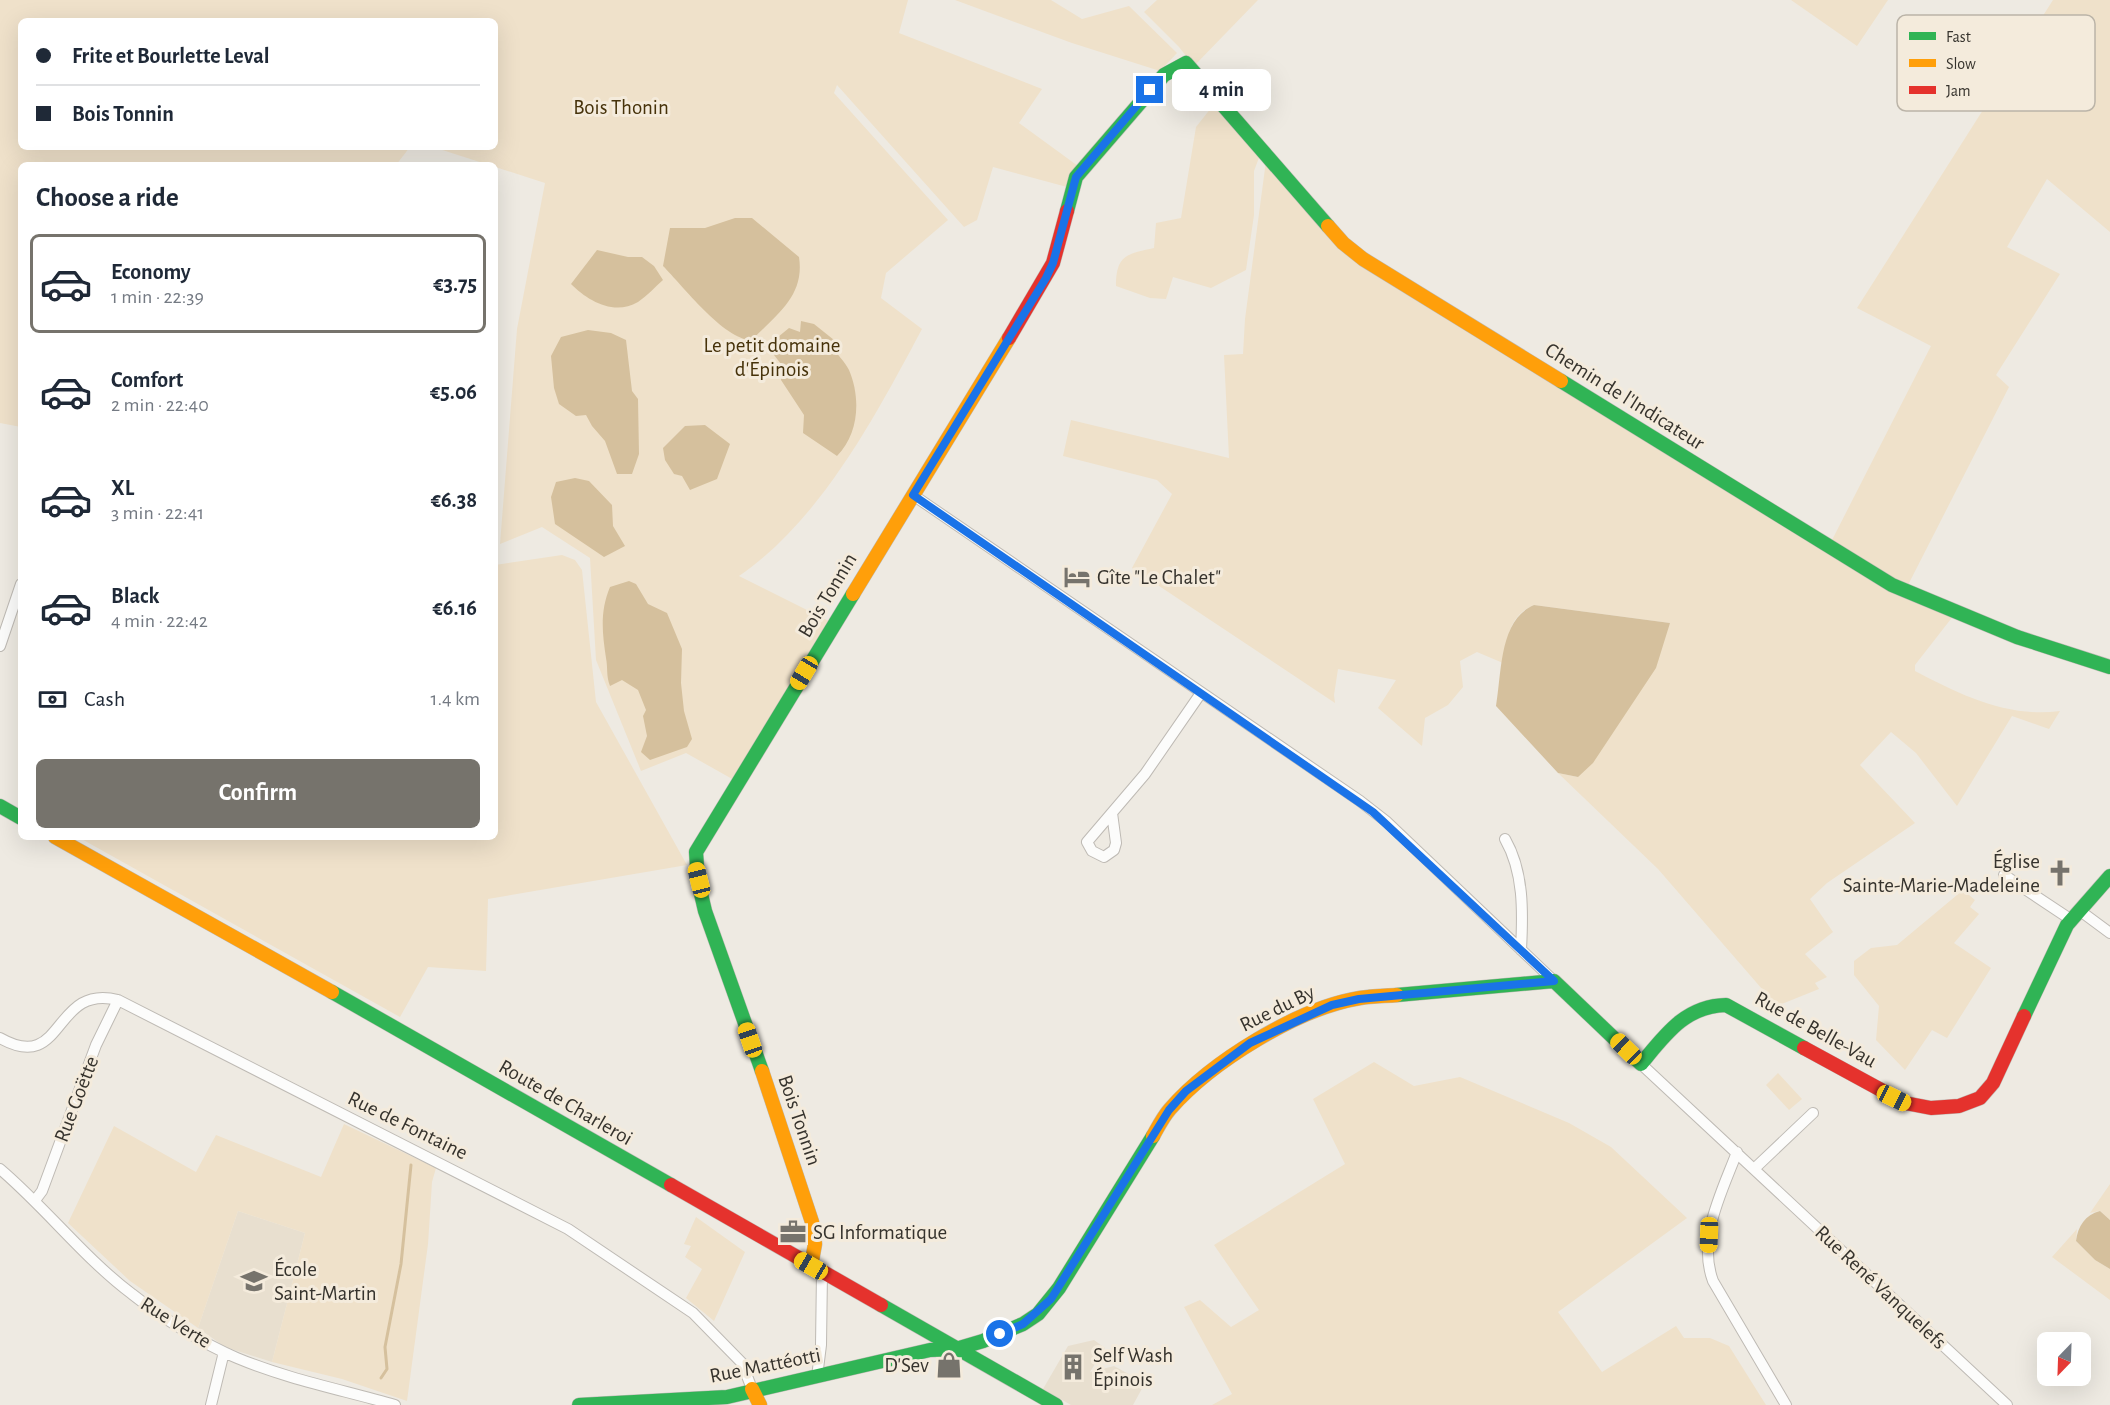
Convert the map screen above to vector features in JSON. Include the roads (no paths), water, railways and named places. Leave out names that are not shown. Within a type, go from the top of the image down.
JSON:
[{"type":"street","name":"Bois Tonnin","points":[[817,1269],[814,1228],[793,1159],[711,928],[696,867],[696,852],[1046,278],[1053,263],[1076,177],[1164,75],[1186,63]]},
{"type":"street","name":"Chemin de l'Indicateur","points":[[1186,63],[1343,243],[1363,259],[1892,585],[2017,637],[2110,667]]},
{"type":"street","points":[[913,495],[1387,822],[1754,1169],[1813,1113]]},
{"type":"street","points":[[0,646],[18,593]]},
{"type":"street","points":[[1112,813],[1145,774],[1201,693]]},
{"type":"street","points":[[0,806],[18,816]]},
{"type":"street","points":[[1505,839],[1517,864],[1521,950]]},
{"type":"street","name":"Route de Charleroi","points":[[60,840],[362,1009],[1056,1405]]},
{"type":"street","points":[[2004,874],[2110,933]]},
{"type":"street","name":"Rue de Belle-Vau","points":[[1641,1064],[1689,1012],[1707,1006],[1726,1005],[1905,1103],[1945,1108],[1972,1102],[1980,1098],[1993,1083],[2075,914],[2110,876]]},
{"type":"street","name":"Rue du By","points":[[956,1349],[983,1341],[1023,1324],[1051,1299],[1169,1110],[1205,1076],[1250,1043],[1332,1005],[1359,999],[1554,981]]},
{"type":"street","name":"Rue de Fontaine","points":[[0,1038],[22,1049],[29,1048],[47,1040],[82,1001],[100,997],[118,1000],[568,1229],[693,1314],[742,1363],[760,1405]]},
{"type":"street","name":"Rue Goëtte","points":[[36,1199],[42,1191],[96,1045],[118,1000]]},
{"type":"street","points":[[1737,1152],[1713,1218],[1709,1235],[1708,1266],[1719,1290],[1786,1405]]},
{"type":"street","name":"Rue Verte","points":[[0,1169],[36,1199],[103,1270],[133,1295],[224,1352],[264,1368],[395,1405]]},
{"type":"street","name":"Rue René Vanquelefs","points":[[1754,1169],[2007,1405]]},
{"type":"street","points":[[817,1269],[821,1345],[817,1377]]},
{"type":"street","name":"Rue Mattéotti","points":[[579,1405],[727,1397],[752,1389],[817,1377],[930,1350],[956,1349]]},
{"type":"street","points":[[211,1405],[224,1352]]},
{"type":"waterway","points":[[381,1378],[387,1369],[385,1347],[401,1264],[411,1165]]},
{"type":"place","name":"Gîte \"Le Chalet\"","points":[[1077,577]]},
{"type":"place","name":"Église Sainte-Marie-Madeleine","points":[[2060,873]]},
{"type":"place","name":"SG Informatique","points":[[793,1232]]},
{"type":"place","name":"École Saint-Martin","points":[[254,1281]]},
{"type":"place","name":"D'Sev","points":[[949,1365]]},
{"type":"place","name":"Self Wash Épinois","points":[[1073,1367]]},
{"type":"park label","name":"Bois Thonin","points":[[621,107]]},
{"type":"park label","name":"Le petit domaine d'Épinois","points":[[772,357]]}]
